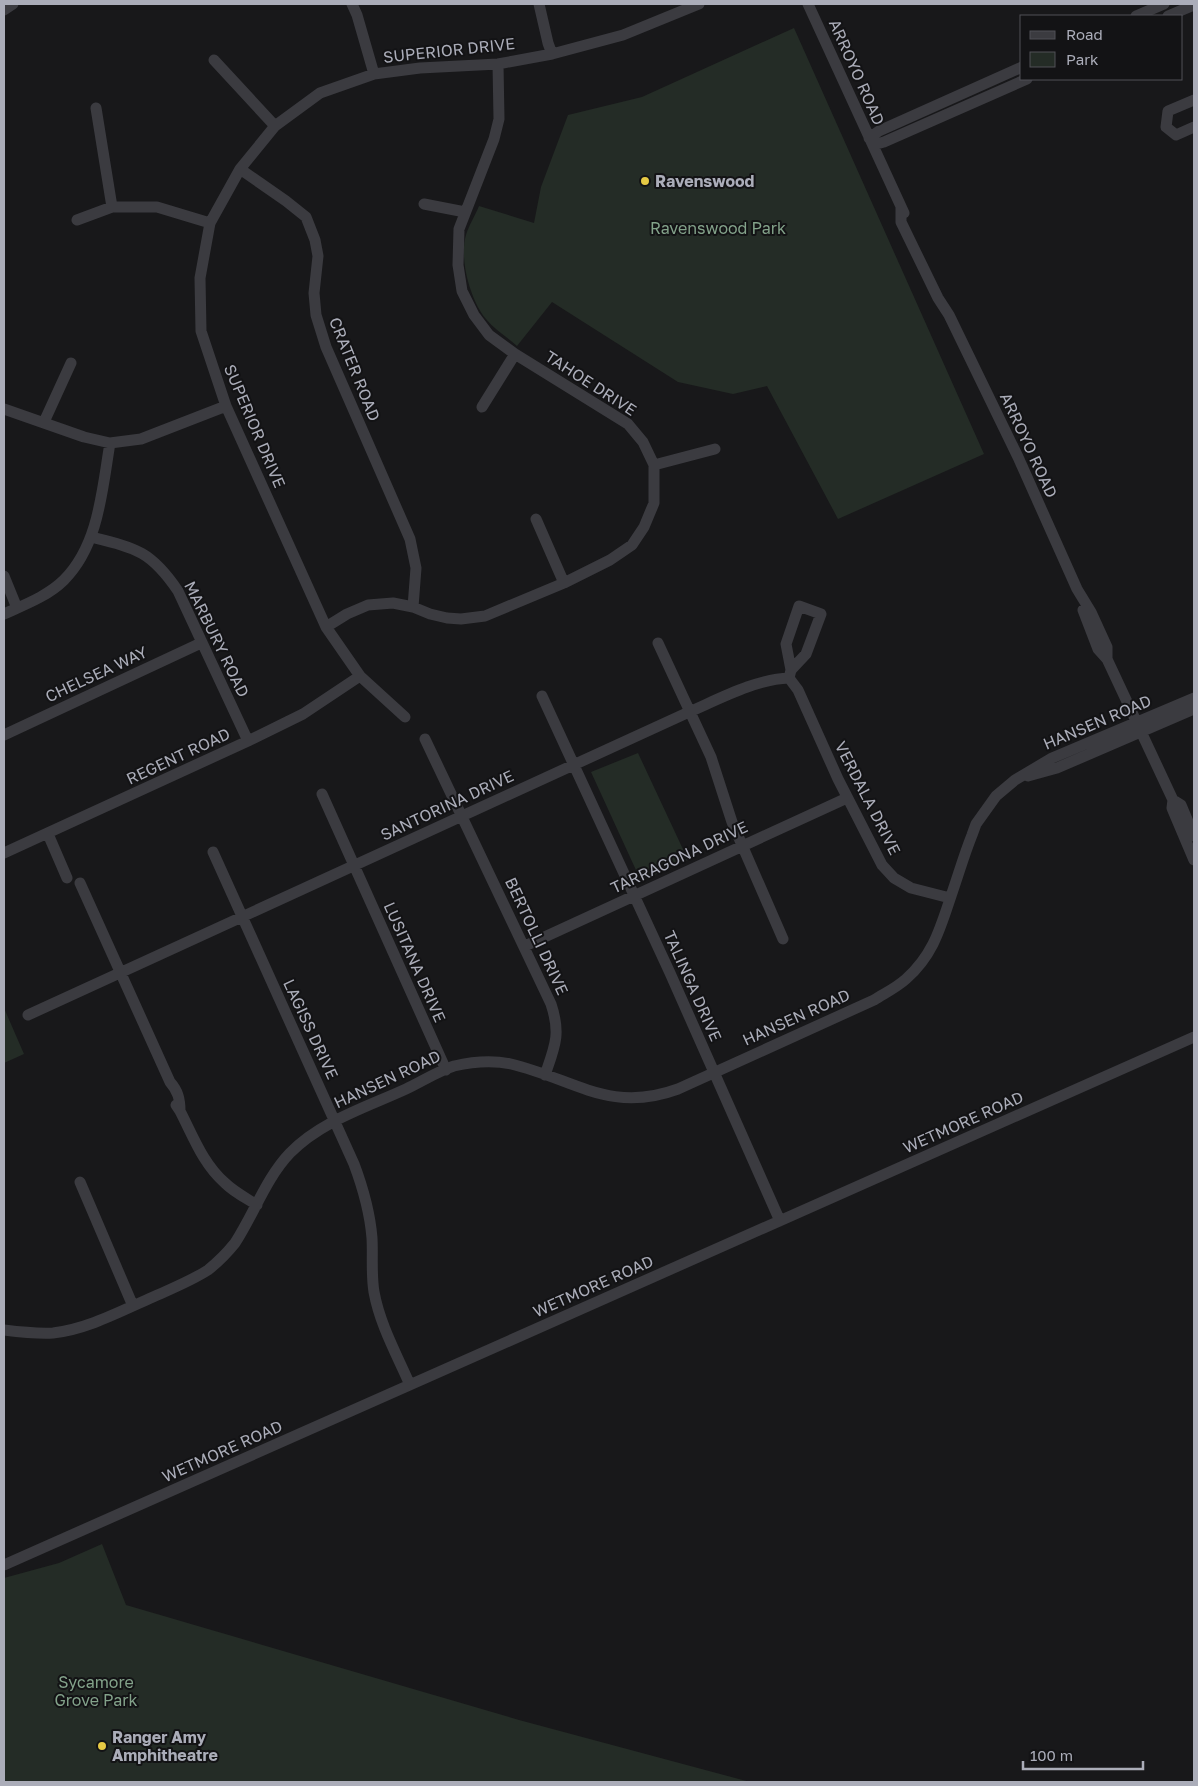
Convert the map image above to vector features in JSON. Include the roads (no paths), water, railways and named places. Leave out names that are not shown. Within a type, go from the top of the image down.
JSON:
[{"type":"street","points":[[4,10],[13,4]]},
{"type":"street","points":[[352,4],[357,14],[374,74]]},
{"type":"street","points":[[539,4],[552,54]]},
{"type":"street","name":"SUPERIOR DRIVE","points":[[405,717],[360,676],[326,627],[226,406],[201,331],[200,278],[210,223],[240,168],[275,126],[320,93],[374,74],[420,68],[498,64],[552,54],[623,35],[699,4]]},
{"type":"street","name":"ARROYO ROAD","points":[[808,4],[901,208],[908,219],[943,297],[949,315],[1018,457],[1077,589],[1084,615],[1098,649],[1107,659],[1173,800],[1172,808],[1194,860]]},
{"type":"street","points":[[1138,15],[1164,4]]},
{"type":"street","points":[[1170,15],[1194,5]]},
{"type":"street","points":[[214,60],[275,126]]},
{"type":"street","name":"TAHOE DRIVE","points":[[326,627],[348,614],[368,606],[393,603],[447,618],[461,619],[485,616],[564,583],[610,560],[632,545],[644,527],[654,503],[654,465],[643,442],[628,424],[515,354],[489,335],[474,315],[462,291],[458,265],[459,229],[494,139],[499,119],[498,64]]},
{"type":"street","points":[[871,142],[881,130],[1020,68]]},
{"type":"street","points":[[871,142],[884,142],[1025,80]]},
{"type":"street","points":[[1194,100],[1168,111],[1166,127],[1176,135],[1194,127]]},
{"type":"street","points":[[96,108],[112,208]]},
{"type":"street","name":"CRATER ROAD","points":[[240,168],[306,218],[315,240],[318,256],[314,293],[316,315],[327,351],[410,540],[416,568],[413,607]]},
{"type":"street","points":[[424,204],[465,212]]},
{"type":"street","points":[[78,220],[112,208],[157,207],[210,223]]},
{"type":"street","points":[[482,407],[515,354]]},
{"type":"street","points":[[44,422],[72,364]]},
{"type":"street","points":[[4,410],[44,422],[84,438],[110,443],[141,439],[226,406]]},
{"type":"street","points":[[4,614],[43,595],[63,580],[80,560],[91,537],[110,443]]},
{"type":"street","points":[[654,465],[715,449]]},
{"type":"street","points":[[536,519],[564,583]]},
{"type":"street","name":"MARBURY ROAD","points":[[91,537],[123,545],[139,552],[164,570],[178,591],[201,644],[248,741]]},
{"type":"street","points":[[4,576],[17,608]]},
{"type":"street","points":[[799,606],[820,614],[806,654],[790,674],[786,644],[799,606]]},
{"type":"street","points":[[658,643],[711,757],[732,822],[783,939]]},
{"type":"street","name":"CHELSEA WAY","points":[[4,735],[201,644]]},
{"type":"street","name":"SANTORINA DRIVE","points":[[28,1015],[689,712],[736,692],[790,674]]},
{"type":"street","name":"VERDALA DRIVE","points":[[790,674],[847,798],[874,851],[887,871],[894,878],[911,888],[950,898]]},
{"type":"street","name":"REGENT ROAD","points":[[4,853],[303,714],[360,676]]},
{"type":"street","name":"TALINGA DRIVE","points":[[542,696],[780,1221]]},
{"type":"street","name":"HANSEN ROAD","points":[[1139,728],[1194,698]]},
{"type":"street","name":"HANSEN ROAD","points":[[4,1330],[53,1333],[74,1329],[133,1306],[188,1281],[217,1263],[235,1243],[271,1178],[289,1154],[313,1134],[335,1121],[446,1070],[460,1066],[494,1062],[508,1063],[597,1094],[640,1099],[662,1095],[874,1000],[894,988],[916,969],[932,947],[940,931],[976,824],[996,796],[1015,780],[1052,758],[1194,709]]},
{"type":"street","name":"BERTOLLI DRIVE","points":[[425,739],[551,1004],[557,1022],[556,1040],[545,1075]]},
{"type":"street","name":"LUSITANA DRIVE","points":[[322,794],[446,1070]]},
{"type":"street","name":"TARRAGONA DRIVE","points":[[525,946],[847,798]]},
{"type":"street","name":"ARROYO ROAD","points":[[1173,800],[1181,805],[1194,836]]},
{"type":"street","points":[[48,834],[67,878]]},
{"type":"street","name":"LAGISS DRIVE","points":[[213,852],[352,1157],[368,1210],[372,1238],[372,1278],[378,1310],[410,1385]]},
{"type":"street","points":[[80,883],[170,1082],[168,1091],[203,1157],[215,1174],[231,1188],[257,1205]]},
{"type":"street","name":"WETMORE ROAD","points":[[4,1565],[1194,1037]]},
{"type":"street","points":[[80,1182],[133,1306]]},
{"type":"place","name":"Ravenswood","points":[[645,181]]},
{"type":"place","name":"Ranger Amy Amphitheatre","points":[[102,1746]]},
{"type":"park label","name":"Ravenswood Park","points":[[718,228]]},
{"type":"park label","name":"Sycamore Grove Park","points":[[96,1691]]}]
